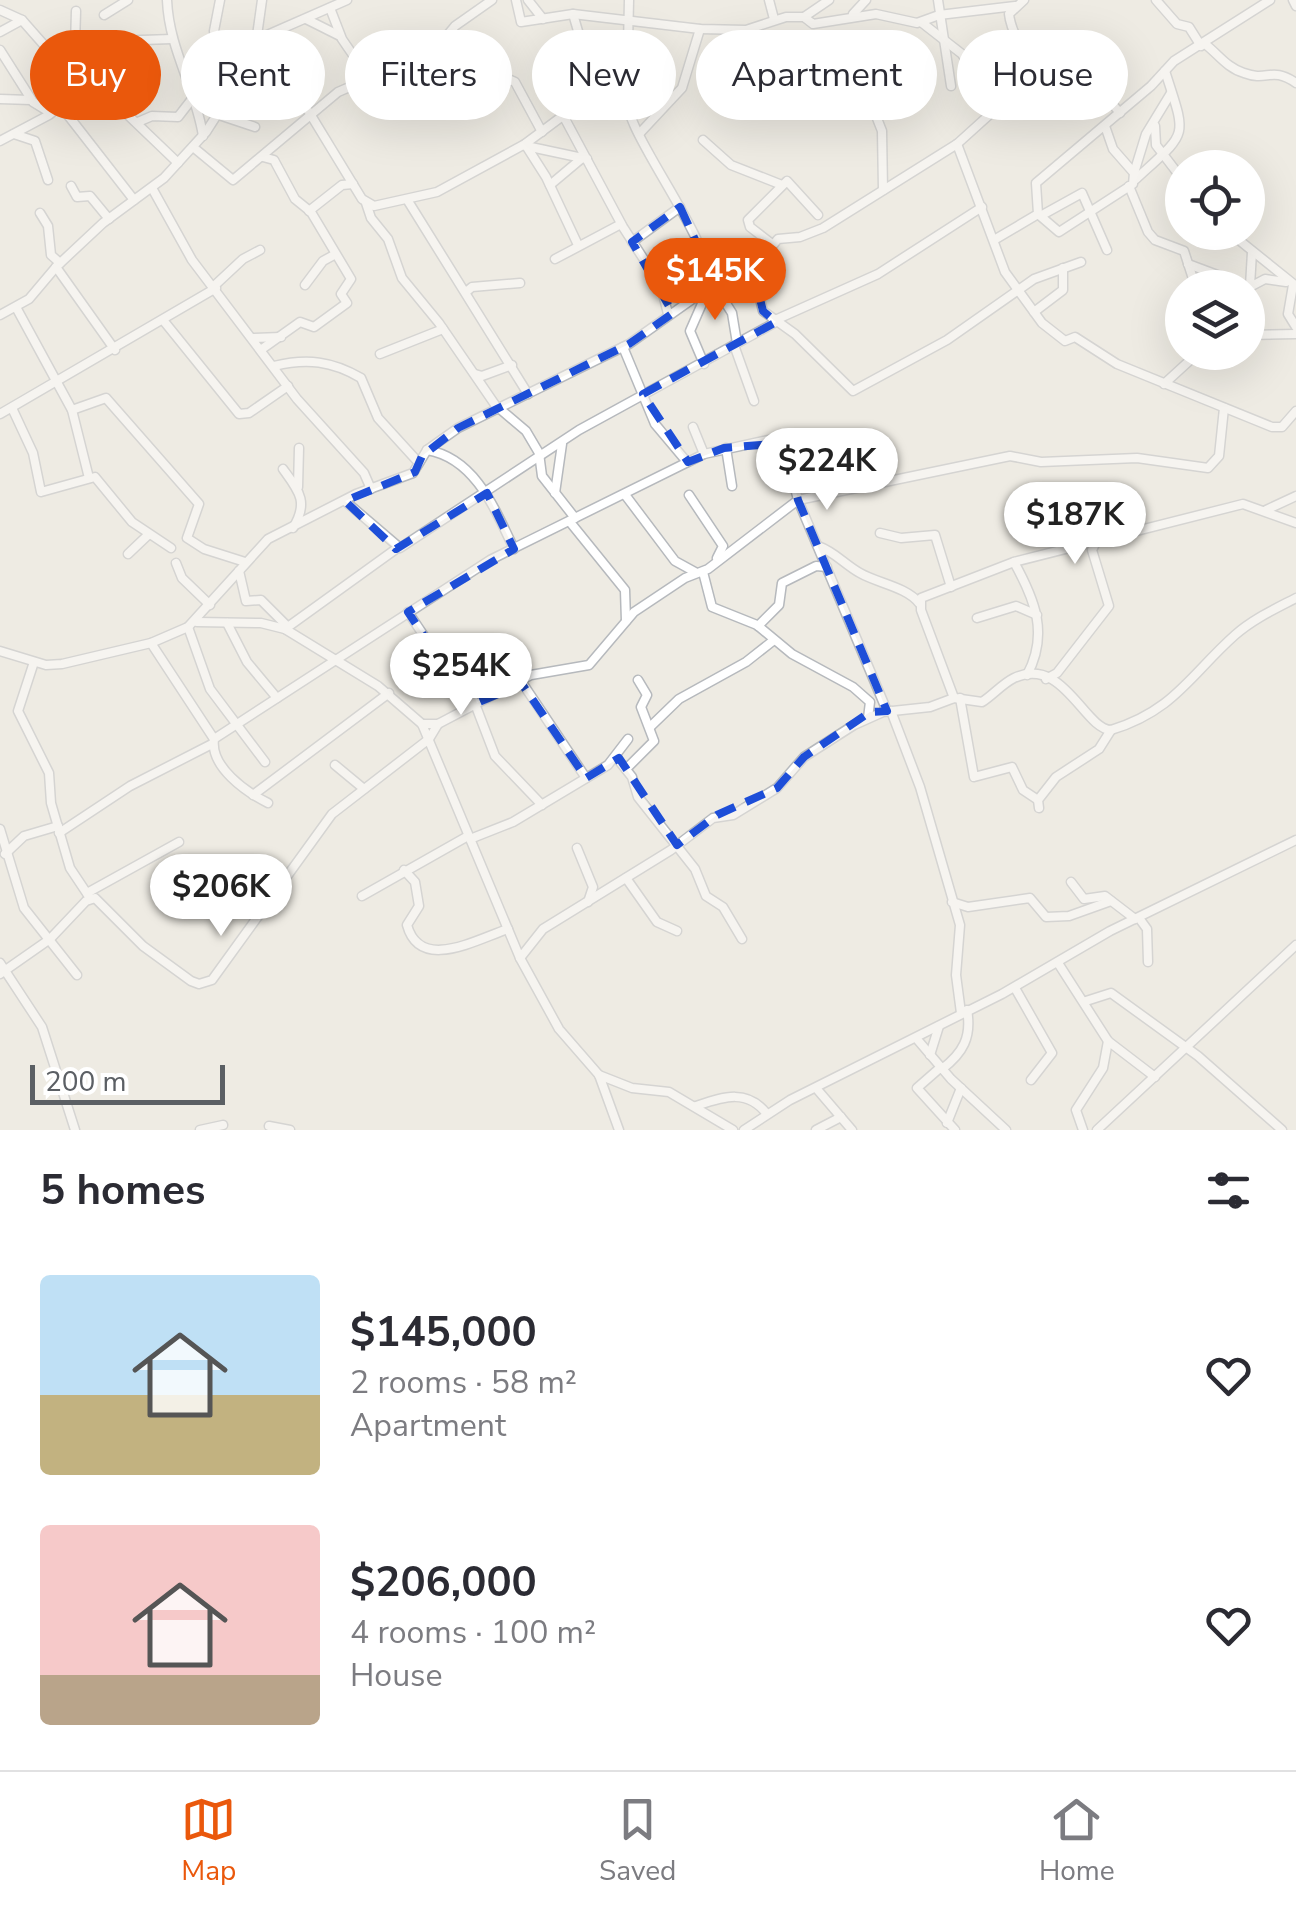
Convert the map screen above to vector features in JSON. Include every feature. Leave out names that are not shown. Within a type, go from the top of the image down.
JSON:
[{"type":"street","points":[[104,15],[128,0]]},
{"type":"street","points":[[168,0],[172,39],[181,67]]},
{"type":"street","points":[[214,30],[220,0]]},
{"type":"street","points":[[258,30],[262,0]]},
{"type":"street","points":[[284,30],[347,0]]},
{"type":"street","points":[[451,30],[492,0]]},
{"type":"street","points":[[516,0],[519,21],[574,14],[700,29],[746,30],[774,20],[804,17],[828,0]]},
{"type":"street","points":[[528,0],[543,19]]},
{"type":"street","points":[[628,30],[629,0]]},
{"type":"street","points":[[770,0],[774,20]]},
{"type":"street","points":[[853,14],[866,0]]},
{"type":"street","points":[[938,0],[951,86]]},
{"type":"street","points":[[804,17],[812,24],[853,14],[921,22],[939,15],[1014,6],[1024,0]]},
{"type":"street","points":[[1156,0],[1176,24],[1189,27],[1226,64],[1244,74],[1280,72],[1296,83]]},
{"type":"street","points":[[1128,106],[1165,71],[1270,0]]},
{"type":"street","points":[[1012,30],[1009,14],[1014,6]]},
{"type":"street","points":[[330,8],[345,43]]},
{"type":"street","points":[[0,10],[22,20],[31,30]]},
{"type":"street","points":[[76,11],[76,30]]},
{"type":"street","points":[[574,14],[578,30]]},
{"type":"street","points":[[306,19],[340,36]]},
{"type":"street","points":[[0,32],[22,20]]},
{"type":"street","points":[[921,22],[957,51]]},
{"type":"street","points":[[639,134],[682,88],[700,29]]},
{"type":"street","points":[[161,39],[172,39]]},
{"type":"street","points":[[0,50],[30,98]]},
{"type":"street","points":[[1165,71],[1183,120],[1178,139],[1169,150]]},
{"type":"street","points":[[512,80],[542,132]]},
{"type":"street","points":[[1133,180],[1146,134],[1155,126],[1172,92]]},
{"type":"street","points":[[0,98],[30,100]]},
{"type":"street","points":[[178,163],[138,122],[149,117],[178,117],[181,113]]},
{"type":"street","points":[[0,141],[39,120]]},
{"type":"street","points":[[72,120],[134,200]]},
{"type":"street","points":[[202,120],[203,136]]},
{"type":"street","points":[[0,315],[17,309],[109,219],[152,188],[214,120]]},
{"type":"street","points":[[233,120],[255,127]]},
{"type":"street","points":[[193,147],[233,180],[301,120]]},
{"type":"street","points":[[314,120],[366,203],[371,218],[388,239],[402,278],[499,409],[526,430],[540,456],[540,473],[624,590],[626,621]]},
{"type":"street","points":[[366,203],[408,202],[437,192],[525,145],[558,120]]},
{"type":"street","points":[[566,120],[621,224],[668,301],[678,308]]},
{"type":"street","points":[[634,120],[708,258],[711,288],[690,330],[704,364]]},
{"type":"street","points":[[878,120],[882,131],[882,190]]},
{"type":"street","points":[[0,650],[34,662],[62,664],[151,643],[188,627],[197,622],[268,539],[412,472],[428,450],[622,347],[678,308],[752,267],[772,244],[782,238],[815,232],[957,144],[985,120]]},
{"type":"street","points":[[1112,120],[1036,183],[1041,214],[1053,230],[1059,232],[1092,214],[1165,155],[1154,140],[1155,126]]},
{"type":"street","points":[[1105,126],[1113,150],[1133,180],[1148,232],[1155,240],[1182,249],[1190,270]]},
{"type":"street","points":[[14,134],[34,140],[48,180]]},
{"type":"street","points":[[703,140],[731,164],[782,185]]},
{"type":"street","points":[[957,144],[1005,272],[1034,312],[1065,341],[1075,337],[1117,364],[1277,428],[1296,410]]},
{"type":"street","points":[[525,145],[584,159]]},
{"type":"street","points":[[525,145],[550,185],[578,245]]},
{"type":"street","points":[[262,158],[274,160],[295,199],[309,211],[351,276],[341,294],[346,306],[316,326],[302,321],[262,349]]},
{"type":"street","points":[[550,185],[584,159]]},
{"type":"street","points":[[772,244],[750,227],[748,220],[782,185],[787,182],[818,215]]},
{"type":"street","points":[[309,211],[342,184],[353,184]]},
{"type":"street","points":[[71,186],[78,197],[90,196],[109,219]]},
{"type":"street","points":[[152,188],[169,212],[180,242],[288,386],[364,473],[371,488]]},
{"type":"street","points":[[994,240],[1082,193],[1107,250]]},
{"type":"street","points":[[408,202],[528,394]]},
{"type":"street","points":[[632,242],[680,207]]},
{"type":"street","points":[[287,628],[396,549],[563,441],[775,321],[878,274],[982,207]]},
{"type":"street","points":[[40,212],[48,226],[50,255],[115,350]]},
{"type":"street","points":[[555,259],[621,224]]},
{"type":"street","points":[[0,414],[215,288],[232,268],[260,250]]},
{"type":"street","points":[[1250,250],[1293,285]]},
{"type":"street","points":[[1250,270],[1252,252]]},
{"type":"street","points":[[305,284],[322,261],[334,255]]},
{"type":"street","points":[[752,267],[762,312],[795,334],[848,390],[856,391],[1020,291],[1081,262]]},
{"type":"street","points":[[1188,264],[1204,270]]},
{"type":"street","points":[[1034,312],[1063,290],[1063,268]]},
{"type":"street","points":[[1265,281],[1293,285]]},
{"type":"street","points":[[466,292],[472,287],[520,284]]},
{"type":"street","points":[[1265,334],[1296,331],[1288,314],[1293,285]]},
{"type":"street","points":[[711,288],[732,314],[736,344],[754,401]]},
{"type":"street","points":[[668,301],[668,317]]},
{"type":"street","points":[[17,309],[72,410],[89,478]]},
{"type":"street","points":[[163,320],[239,414],[249,413],[288,386]]},
{"type":"street","points":[[380,354],[442,329]]},
{"type":"street","points":[[253,338],[280,336]]},
{"type":"street","points":[[622,347],[666,441],[688,462]]},
{"type":"street","points":[[274,366],[300,360],[332,363],[361,378],[378,418],[419,463]]},
{"type":"street","points":[[475,374],[482,376],[512,365]]},
{"type":"street","points":[[1164,384],[1179,370]]},
{"type":"street","points":[[72,410],[106,398],[200,504],[186,533],[189,541],[242,566]]},
{"type":"street","points":[[12,408],[33,453],[41,492],[89,478],[100,480],[121,510],[148,535],[171,548]]},
{"type":"street","points":[[422,724],[438,724],[540,672],[589,666],[626,621],[716,562],[798,500],[1010,456],[1041,462],[1138,458],[1208,468],[1218,456],[1224,408]]},
{"type":"street","points":[[693,427],[704,454]]},
{"type":"street","points":[[555,493],[563,441]]},
{"type":"street","points":[[5,854],[24,836],[59,830],[213,742],[341,661],[372,634],[514,549],[704,454],[783,441],[798,500],[920,786],[960,931],[956,975],[969,1028],[962,1052],[917,1088],[951,1126]]},
{"type":"street","points":[[294,528],[303,509],[298,487],[300,448]]},
{"type":"street","points":[[726,448],[732,486]]},
{"type":"street","points":[[428,450],[453,457],[482,492],[514,549]]},
{"type":"street","points":[[283,469],[298,487]]},
{"type":"street","points":[[689,495],[723,546],[716,562]]},
{"type":"street","points":[[626,496],[675,561],[699,572],[712,607],[758,626],[808,664],[853,687],[887,711]]},
{"type":"street","points":[[1266,510],[1296,496]]},
{"type":"street","points":[[347,500],[396,549]]},
{"type":"street","points":[[919,602],[1014,562],[1243,504],[1296,523]]},
{"type":"street","points":[[880,532],[902,538],[935,536],[951,587]]},
{"type":"street","points":[[128,554],[148,535]]},
{"type":"street","points":[[1046,679],[1057,673],[1109,606],[1092,550],[1096,541]]},
{"type":"street","points":[[818,546],[836,552],[860,574],[912,594],[919,602],[957,698],[974,777],[1012,766],[1022,788],[1038,804],[1056,777],[1099,749],[1111,730]]},
{"type":"street","points":[[1014,562],[1038,615],[1036,658],[1027,675]]},
{"type":"street","points":[[176,564],[182,570],[181,577],[210,605]]},
{"type":"street","points":[[242,566],[246,601],[261,600],[287,628],[389,693],[422,724],[520,958],[559,1029],[599,1075],[620,1130]]},
{"type":"street","points":[[758,626],[779,605],[782,583],[816,566],[827,567]]},
{"type":"street","points":[[520,958],[544,929],[677,845],[717,815],[733,815],[776,788],[816,748],[868,718],[957,698],[982,702],[1012,679],[1027,675],[1046,679],[1073,694],[1102,730],[1111,730],[1168,702],[1190,685],[1236,635],[1296,598]]},
{"type":"street","points":[[977,618],[1006,606],[1038,615]]},
{"type":"street","points":[[408,612],[440,660],[462,672],[495,756],[542,805]]},
{"type":"street","points":[[197,622],[268,623],[287,628]]},
{"type":"street","points":[[227,622],[247,662],[277,698]]},
{"type":"street","points":[[188,627],[210,688],[265,762]]},
{"type":"street","points":[[650,727],[679,699],[746,662],[774,640]]},
{"type":"street","points":[[151,643],[233,780],[268,803]]},
{"type":"street","points":[[34,662],[18,711],[49,772],[70,868],[89,895],[100,900],[143,946],[190,981],[205,984],[220,974],[321,828],[429,739],[438,724]]},
{"type":"street","points":[[626,769],[652,746],[642,707],[647,695],[638,680]]},
{"type":"street","points":[[521,681],[586,778]]},
{"type":"street","points":[[253,795],[389,693]]},
{"type":"street","points":[[868,718],[870,702]]},
{"type":"street","points":[[628,740],[616,750],[616,758],[626,769],[638,797],[677,845],[706,896],[723,907],[742,940]]},
{"type":"street","points":[[362,896],[469,837],[542,805],[616,758]]},
{"type":"street","points":[[335,765],[364,789]]},
{"type":"street","points":[[0,829],[24,908],[78,975]]},
{"type":"street","points":[[744,1130],[816,1088],[1015,988],[1194,888],[1295,841]]},
{"type":"street","points":[[3,973],[50,940],[89,895],[179,842]]},
{"type":"street","points":[[577,848],[593,887],[588,902]]},
{"type":"street","points":[[404,870],[415,882],[419,906],[406,925],[410,939],[423,950],[438,952],[508,929]]},
{"type":"street","points":[[626,878],[657,922],[678,931]]},
{"type":"street","points":[[1071,882],[1084,898],[1105,896],[1147,928]]},
{"type":"street","points":[[952,902],[968,908],[1030,898],[1046,917],[1068,916],[1111,901]]},
{"type":"street","points":[[1148,962],[1147,928],[1157,911]]},
{"type":"street","points":[[1097,1130],[1296,945]]},
{"type":"street","points":[[0,962],[3,973],[42,1027],[75,1130]]},
{"type":"street","points":[[1058,963],[1086,1001],[1108,1042],[1154,1077]]},
{"type":"street","points":[[1015,988],[1052,1054],[1030,1080]]},
{"type":"street","points":[[1086,1001],[1111,992],[1282,1130]]},
{"type":"street","points":[[930,1055],[940,1025]]},
{"type":"street","points":[[916,1038],[941,1068],[1006,1130]]},
{"type":"street","points":[[1083,1130],[1076,1110],[1103,1068],[1108,1042]]},
{"type":"street","points":[[599,1075],[632,1088],[669,1092],[733,1130]]},
{"type":"street","points":[[816,1088],[852,1130]]},
{"type":"street","points":[[951,1126],[961,1088]]},
{"type":"street","points":[[696,1106],[735,1094],[759,1104],[767,1114]]},
{"type":"street","points":[[816,1130],[841,1117]]},
{"type":"street","points":[[200,1130],[223,1125]]},
{"type":"street","points":[[269,1126],[290,1130]]},
{"type":"highlighted area","points":[[680,207],[716,285],[752,267],[763,311],[776,322],[643,394],[688,462],[724,448],[784,443],[798,500],[887,711],[870,712],[804,757],[777,788],[717,815],[677,845],[619,758],[586,778],[522,684],[477,703],[462,670],[440,660],[408,612],[514,549],[487,493],[396,549],[345,501],[415,472],[422,456],[458,428],[629,344],[673,313],[632,242]]}]
